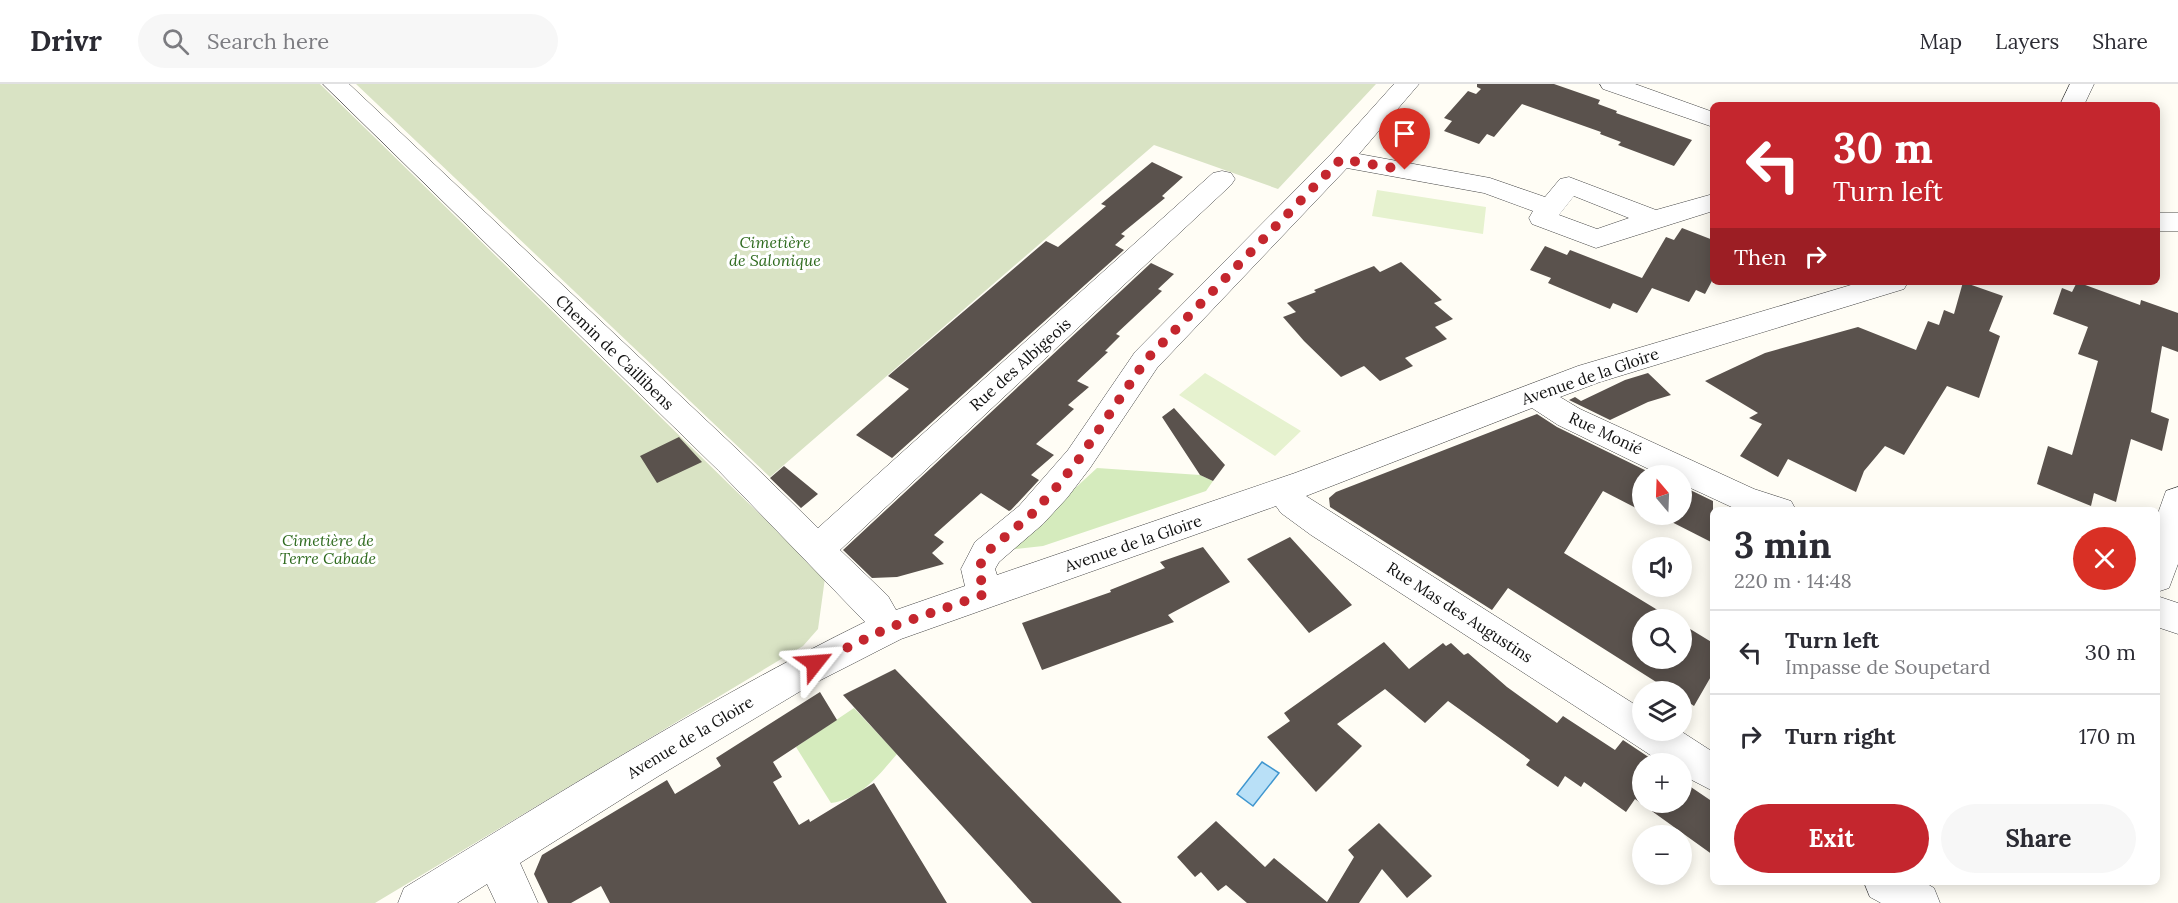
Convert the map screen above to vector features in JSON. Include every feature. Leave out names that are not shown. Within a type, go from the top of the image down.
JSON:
[{"type":"street","name":"Chemin de Caillibens","points":[[335,84],[818,549],[875,607],[888,628]]},
{"type":"street","points":[[985,594],[978,569],[987,552],[1031,515],[1055,489],[1079,459],[1146,360],[1341,159],[1407,84]]},
{"type":"street","points":[[1612,84],[1710,119]]},
{"type":"street","points":[[2073,102],[2081,84]]},
{"type":"street","points":[[1341,159],[1490,186],[1550,208]]},
{"type":"street","name":"Rue des Albigeois","points":[[818,549],[1222,179]]},
{"type":"street","points":[[1655,219],[1569,185],[1542,218],[1596,239],[1710,203]]},
{"type":"street","points":[[2160,222],[2178,222]]},
{"type":"street","name":"Avenue de la Gloire","points":[[418,903],[796,674],[888,628],[1283,490],[1536,393],[1629,360],[1884,285]]},
{"type":"street","name":"Rue Monié","points":[[1536,393],[1546,404],[1569,417],[1744,499],[1769,507]]},
{"type":"street","name":"Rue Mas des Augustins","points":[[1283,490],[1293,504],[1323,525],[1632,722]]},
{"type":"street","points":[[2160,567],[2178,500]]},
{"type":"street","points":[[2160,612],[2178,619]]},
{"type":"street","name":"Rue Mas des Augustins","points":[[1662,741],[1710,771]]},
{"type":"street","points":[[495,855],[517,903]]},
{"type":"street","points":[[1890,885],[1918,903]]},
{"type":"green space","name":"Cimetière de Terre Cabade","points":[[0,84],[320,84],[825,578],[818,629],[803,646],[375,903],[0,903]]},
{"type":"green space","name":"Cimetière de Salonique","points":[[356,84],[1376,84],[1278,189],[1154,145],[770,477]]},
{"type":"green space","points":[[1377,190],[1486,207],[1483,234],[1372,216]]},
{"type":"green space","points":[[1205,373],[1301,431],[1275,456],[1179,395]]},
{"type":"green space","points":[[1097,468],[1200,475],[1213,481],[1206,491],[1043,546],[1008,550]]},
{"type":"green space","points":[[854,708],[897,754],[860,792],[842,801],[831,803],[796,747]]},
{"type":"water","points":[[1262,762],[1279,773],[1253,806],[1237,794]]},
{"type":"building","points":[[1477,84],[1554,84],[1600,100],[1598,104],[1617,111],[1616,113],[1692,140],[1674,166],[1618,145],[1621,142],[1600,134],[1601,132],[1522,104],[1494,137],[1487,134],[1479,144],[1444,131],[1452,121],[1444,118],[1468,91],[1476,94],[1481,89],[1477,87]]},
{"type":"building","points":[[1152,162],[1183,177],[1162,196],[1165,198],[1121,234],[1125,236],[1115,245],[1124,250],[892,458],[856,435],[909,389],[888,376],[1046,241],[1058,247],[1106,206],[1101,204]]},
{"type":"building","points":[[1682,228],[1710,239],[1710,285],[1705,294],[1696,290],[1689,302],[1652,288],[1637,313],[1613,303],[1610,309],[1548,283],[1551,278],[1530,270],[1545,246],[1567,255],[1570,250],[1642,278],[1666,237],[1674,240]]},
{"type":"building","points":[[1401,262],[1442,300],[1434,303],[1453,319],[1435,327],[1447,339],[1405,358],[1413,366],[1380,381],[1364,366],[1341,377],[1283,317],[1296,312],[1287,303],[1316,292],[1314,290],[1374,266],[1380,272]]},
{"type":"building","points":[[1151,263],[1174,274],[1158,289],[1162,291],[1116,334],[1120,336],[1105,351],[1108,352],[1077,381],[1089,387],[1068,405],[1074,409],[1036,444],[1054,455],[1031,475],[1039,480],[1011,510],[1009,511],[981,493],[934,535],[944,542],[932,553],[944,564],[897,577],[872,578],[843,550]]},
{"type":"building","points":[[1962,285],[1972,285],[2003,296],[1989,331],[2000,336],[1979,398],[1947,386],[1904,455],[1885,446],[1864,471],[1856,492],[1788,459],[1778,477],[1740,456],[1762,424],[1749,418],[1758,413],[1705,381],[1765,353],[1858,327],[1916,350],[1928,321],[1939,325],[1944,310],[1954,314]]},
{"type":"building","points":[[2076,285],[2085,285],[2140,305],[2141,300],[2178,313],[2178,352],[2162,346],[2151,412],[2169,419],[2162,451],[2131,439],[2116,502],[2094,493],[2091,506],[2037,484],[2048,446],[2072,455],[2098,361],[2078,354],[2088,327],[2053,314],[2062,288],[2072,292]]},
{"type":"building","points":[[1648,373],[1671,395],[1648,402],[1610,420],[1569,400],[1575,397],[1581,401],[1625,380]]},
{"type":"building","points":[[1174,408],[1225,465],[1213,481],[1200,475],[1162,417]]},
{"type":"building","points":[[1537,414],[1557,427],[1635,465],[1632,465],[1632,506],[1603,491],[1564,553],[1632,594],[1632,597],[1636,597],[1656,609],[1632,609],[1632,667],[1508,588],[1492,610],[1330,507],[1329,498],[1336,492]]},
{"type":"building","points":[[679,437],[702,462],[657,483],[640,456]]},
{"type":"building","points":[[784,466],[818,494],[801,508],[770,478]]},
{"type":"building","points":[[1692,491],[1713,501],[1713,507],[1710,507],[1710,541],[1678,525],[1692,525]]},
{"type":"building","points":[[1290,537],[1352,605],[1309,633],[1247,559]]},
{"type":"building","points":[[1203,547],[1230,582],[1168,615],[1174,622],[1042,670],[1022,623],[1111,592],[1110,590],[1165,568],[1160,562]]},
{"type":"building","points":[[1692,630],[1710,641],[1710,678],[1694,706],[1692,705],[1692,681],[1655,681],[1636,669],[1692,669]]},
{"type":"building","points":[[1384,642],[1409,669],[1443,643],[1446,646],[1451,643],[1464,655],[1468,653],[1507,687],[1557,723],[1563,716],[1615,750],[1623,740],[1642,753],[1632,753],[1632,803],[1626,812],[1584,782],[1581,787],[1565,776],[1558,787],[1526,765],[1530,760],[1448,701],[1425,723],[1385,689],[1337,724],[1362,746],[1316,792],[1267,737],[1290,721],[1284,713]]},
{"type":"building","points":[[895,669],[1122,903],[1032,903],[843,695]]},
{"type":"building","points":[[820,692],[837,720],[773,762],[782,777],[773,782],[799,825],[809,819],[810,822],[874,783],[947,903],[610,903],[601,886],[571,903],[548,903],[534,874],[542,855],[667,780],[675,794],[721,766],[716,758]]},
{"type":"building","points":[[1692,788],[1710,800],[1710,853],[1692,840],[1692,825],[1671,825],[1654,813],[1692,813]]},
{"type":"building","points":[[1216,821],[1265,867],[1274,858],[1327,902],[1354,857],[1348,850],[1379,823],[1432,876],[1407,898],[1382,869],[1359,903],[1247,903],[1226,885],[1218,891],[1201,872],[1195,877],[1177,857]]},
{"type":"route","points":[[815,663],[888,628],[985,594],[978,577],[978,569],[987,552],[1031,515],[1055,489],[1079,459],[1146,360],[1341,159],[1405,170]]}]
